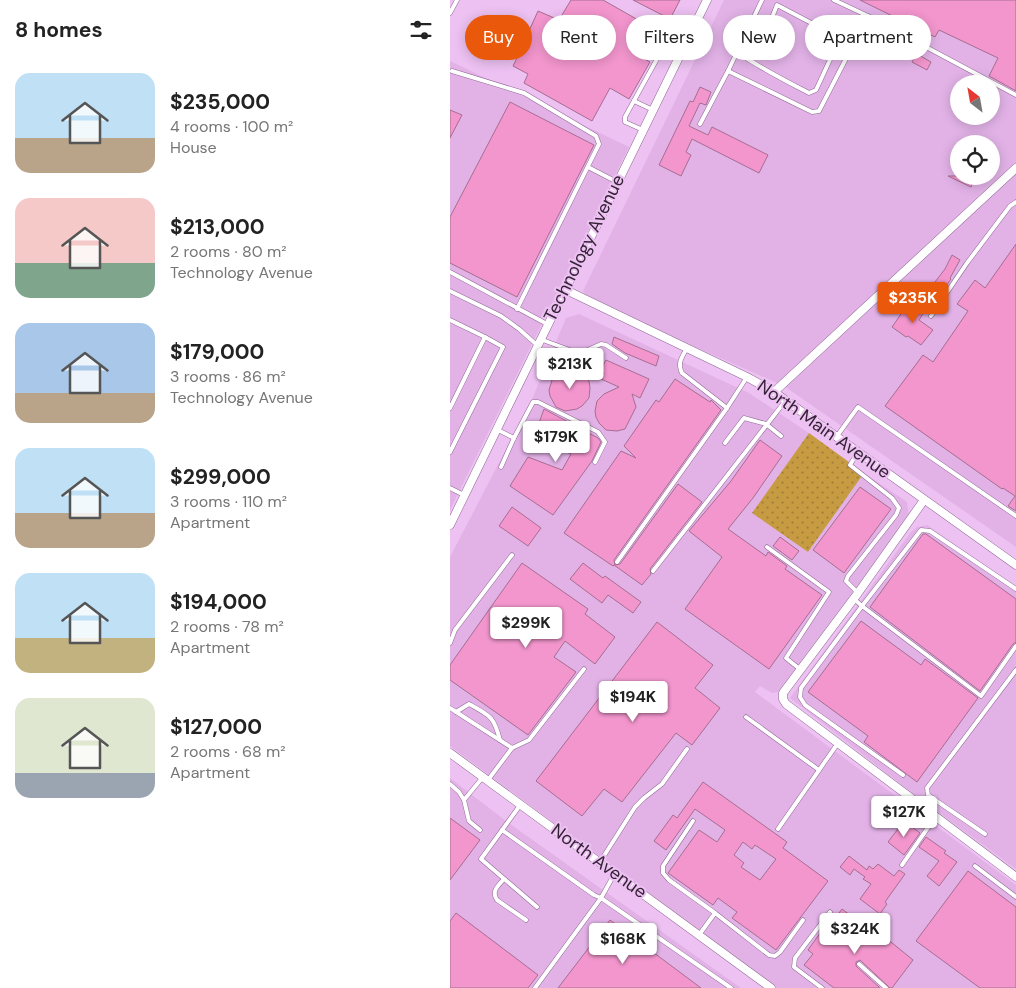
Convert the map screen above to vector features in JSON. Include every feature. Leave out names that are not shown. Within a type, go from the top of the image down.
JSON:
[{"type":"street","name":"Technology Avenue","points":[[450,524],[707,0]]},
{"type":"street","points":[[774,392],[1016,168]]},
{"type":"street","name":"North Main Avenue","points":[[564,289],[747,377],[774,392],[1016,565]]},
{"type":"street","points":[[924,500],[802,670],[783,693],[783,699],[786,704],[1016,877]]},
{"type":"street","name":"North Avenue","points":[[450,753],[772,988]]},
{"type":"lane","points":[[450,13],[457,0]]},
{"type":"lane","points":[[755,15],[762,0]]},
{"type":"lane","points":[[834,0],[866,15]]},
{"type":"lane","points":[[749,60],[764,70],[809,93],[816,90],[840,38],[777,5],[772,15]]},
{"type":"lane","points":[[931,50],[1016,95]]},
{"type":"lane","points":[[643,130],[624,120],[656,60]]},
{"type":"lane","points":[[700,124],[733,60]]},
{"type":"lane","points":[[728,71],[812,112],[819,111],[845,60]]},
{"type":"lane","points":[[452,71],[524,93],[596,136],[600,144],[518,309]]},
{"type":"lane","points":[[634,101],[653,110]]},
{"type":"lane","points":[[588,167],[617,182]]},
{"type":"lane","points":[[931,316],[988,234],[1010,206],[1016,202]]},
{"type":"lane","points":[[450,272],[547,324]]},
{"type":"lane","points":[[450,292],[501,316],[538,342],[575,352],[583,352],[601,344],[606,345],[626,358]]},
{"type":"lane","points":[[450,320],[502,347],[450,452]]},
{"type":"lane","points":[[450,408],[451,401],[485,337]]},
{"type":"lane","points":[[687,348],[680,360],[679,367],[682,373],[727,408]]},
{"type":"lane","points":[[617,562],[747,377]]},
{"type":"lane","points":[[653,572],[786,400]]},
{"type":"lane","points":[[501,467],[533,402],[538,402],[598,432],[605,442],[595,462]]},
{"type":"lane","points":[[837,437],[858,407],[1016,516]]},
{"type":"lane","points":[[726,443],[744,418],[766,424],[781,436]]},
{"type":"lane","points":[[496,429],[514,438]]},
{"type":"lane","points":[[858,452],[850,465],[892,498],[899,508],[896,515],[846,580],[862,606],[982,696],[1016,646]]},
{"type":"lane","points":[[450,488],[464,495]]},
{"type":"lane","points":[[903,775],[805,705],[800,697],[801,688],[921,530],[930,531],[1016,589]]},
{"type":"lane","points":[[767,547],[829,592],[786,658],[802,670]]},
{"type":"lane","points":[[450,643],[455,630],[512,555]]},
{"type":"lane","points":[[450,627],[455,630]]},
{"type":"lane","points":[[464,800],[486,779],[512,748],[529,740],[584,669]]},
{"type":"lane","points":[[985,834],[928,795],[927,788],[1016,670]]},
{"type":"lane","points":[[456,712],[470,704],[482,711],[495,721],[500,740]]},
{"type":"lane","points":[[450,708],[512,748]]},
{"type":"lane","points":[[746,717],[819,770]]},
{"type":"lane","points":[[778,829],[838,742]]},
{"type":"lane","points":[[600,862],[635,807],[662,784],[687,749]]},
{"type":"lane","points":[[450,784],[459,792],[464,800],[469,822],[480,830]]},
{"type":"lane","points":[[521,804],[481,859],[538,907]]},
{"type":"lane","points":[[902,865],[936,816]]},
{"type":"lane","points":[[693,821],[663,866],[663,873],[669,880],[769,954],[775,956],[803,920]]},
{"type":"lane","points":[[502,830],[731,988]]},
{"type":"lane","points":[[975,866],[1016,897]]},
{"type":"lane","points":[[534,988],[601,898],[615,873]]},
{"type":"lane","points":[[504,879],[494,891],[494,895],[497,900],[526,920]]},
{"type":"lane","points":[[822,988],[794,967],[793,963],[830,912]]},
{"type":"lane","points":[[699,935],[715,913]]},
{"type":"lane","points":[[859,964],[886,988]]},
{"type":"shaded area","points":[[724,0],[1016,0],[1016,547],[784,386],[589,300],[583,291],[695,60],[713,60],[713,23]]},
{"type":"shaded area","points":[[450,61],[629,147],[450,510]]},
{"type":"shaded area","points":[[579,314],[749,393],[809,433],[752,513],[808,552],[864,473],[907,502],[909,517],[782,691],[772,693],[760,686],[755,692],[1016,885],[1016,988],[777,988],[450,746],[450,557],[532,399],[566,318]]},
{"type":"shaded area","points":[[809,433],[864,473],[808,552],[752,513]]},
{"type":"shaded area","points":[[927,525],[1016,587],[1016,869],[915,795],[790,698],[911,532],[917,527]]},
{"type":"shaded area","points":[[450,778],[506,821],[741,988],[450,988]]},
{"type":"building","points":[[571,0],[603,0],[629,15],[626,15],[626,60],[646,60],[650,62],[629,99],[610,88],[592,121],[524,83],[528,74],[513,66],[516,60],[532,60],[532,24],[538,11],[547,15],[542,15],[542,60],[616,60],[616,15],[562,15]]},
{"type":"building","points":[[633,0],[680,0],[672,15],[662,15]]},
{"type":"building","points":[[860,0],[1016,0],[1016,91],[1000,82],[1000,75],[990,75],[998,58],[939,30],[935,37],[931,35],[931,15],[890,15]]},
{"type":"building","points":[[913,60],[928,60],[931,62],[927,70],[912,62]]},
{"type":"building","points":[[700,87],[711,92],[706,105],[700,103],[689,126],[708,135],[712,127],[768,155],[759,173],[692,139],[686,152],[691,155],[681,176],[659,165],[690,101],[693,102]]},
{"type":"building","points":[[510,102],[594,145],[517,297],[450,263],[450,217]]},
{"type":"building","points":[[450,110],[462,115],[450,138]]},
{"type":"building","points":[[1016,244],[1016,511],[1008,506],[1015,496],[1002,489],[885,406],[923,355],[933,362],[968,311],[957,304],[975,280],[985,288]]},
{"type":"building","points":[[952,255],[960,260],[944,289],[935,282],[945,269]]},
{"type":"building","points":[[910,301],[924,312],[919,320],[933,330],[921,345],[892,327]]},
{"type":"building","points":[[614,337],[659,356],[656,366],[625,353],[612,344]]},
{"type":"building","points":[[606,360],[649,379],[640,398],[632,394],[636,407],[625,429],[617,431],[606,430],[599,423],[595,411],[597,401],[604,394],[619,387],[601,379],[604,373],[600,371]]},
{"type":"building","points":[[565,369],[578,371],[584,375],[589,381],[590,388],[589,398],[582,406],[565,411],[556,407],[549,390],[553,377]]},
{"type":"building","points":[[675,379],[710,402],[711,400],[721,410],[614,560],[615,565],[620,564],[678,484],[702,502],[650,569],[651,574],[642,585],[564,533],[621,451],[636,458],[624,446],[656,400],[659,402]]},
{"type":"building","points":[[544,409],[598,438],[601,442],[592,461],[553,515],[510,486],[528,457],[562,470],[571,454],[534,437]]},
{"type":"building","points":[[760,440],[782,456],[753,498],[728,529],[766,556],[768,552],[787,566],[785,569],[822,595],[769,669],[685,609],[722,557],[689,531],[731,481]]},
{"type":"building","points":[[860,487],[891,509],[844,573],[813,550]]},
{"type":"building","points":[[512,507],[541,528],[528,546],[499,526]]},
{"type":"building","points":[[923,534],[926,534],[1016,599],[1016,642],[980,691],[870,607]]},
{"type":"building","points":[[780,537],[799,551],[792,560],[773,546]]},
{"type":"building","points":[[522,563],[588,609],[585,614],[615,637],[595,664],[565,641],[554,657],[576,672],[528,735],[450,680],[450,665]]},
{"type":"building","points":[[583,563],[641,602],[633,613],[608,595],[602,603],[570,579]]},
{"type":"building","points":[[861,621],[921,665],[925,659],[978,698],[917,782],[864,742],[868,736],[808,692]]},
{"type":"building","points":[[657,622],[713,665],[695,688],[720,708],[692,745],[676,733],[622,802],[604,789],[582,816],[536,781]]},
{"type":"building","points":[[703,782],[787,842],[783,848],[828,881],[776,950],[732,918],[737,912],[718,898],[713,905],[668,873],[699,830],[717,842],[725,830],[695,809],[666,850],[654,841],[673,815],[677,818]],"holes":[[[743,842],[752,849],[755,845],[776,859],[760,880],[741,867],[744,863],[734,855]]]},
{"type":"building","points":[[450,818],[480,840],[450,880]]},
{"type":"building","points":[[904,821],[920,833],[904,855],[888,842]]},
{"type":"building","points":[[926,837],[946,851],[944,853],[957,862],[939,886],[927,876],[939,861],[919,847]]},
{"type":"building","points":[[849,856],[867,870],[869,866],[873,869],[878,864],[894,876],[899,870],[905,874],[885,902],[887,904],[880,914],[860,899],[871,884],[863,879],[865,877],[854,869],[850,875],[840,867]]},
{"type":"building","points":[[968,871],[1016,907],[1016,988],[980,988],[916,941]]},
{"type":"building","points":[[842,909],[872,932],[875,929],[913,960],[892,988],[860,960],[856,962],[856,966],[880,988],[834,988],[804,965],[813,954],[808,950],[828,922],[831,924]]},
{"type":"building","points":[[456,913],[538,975],[528,988],[450,988],[450,921]]},
{"type":"building","points":[[610,920],[701,988],[558,988]]}]
